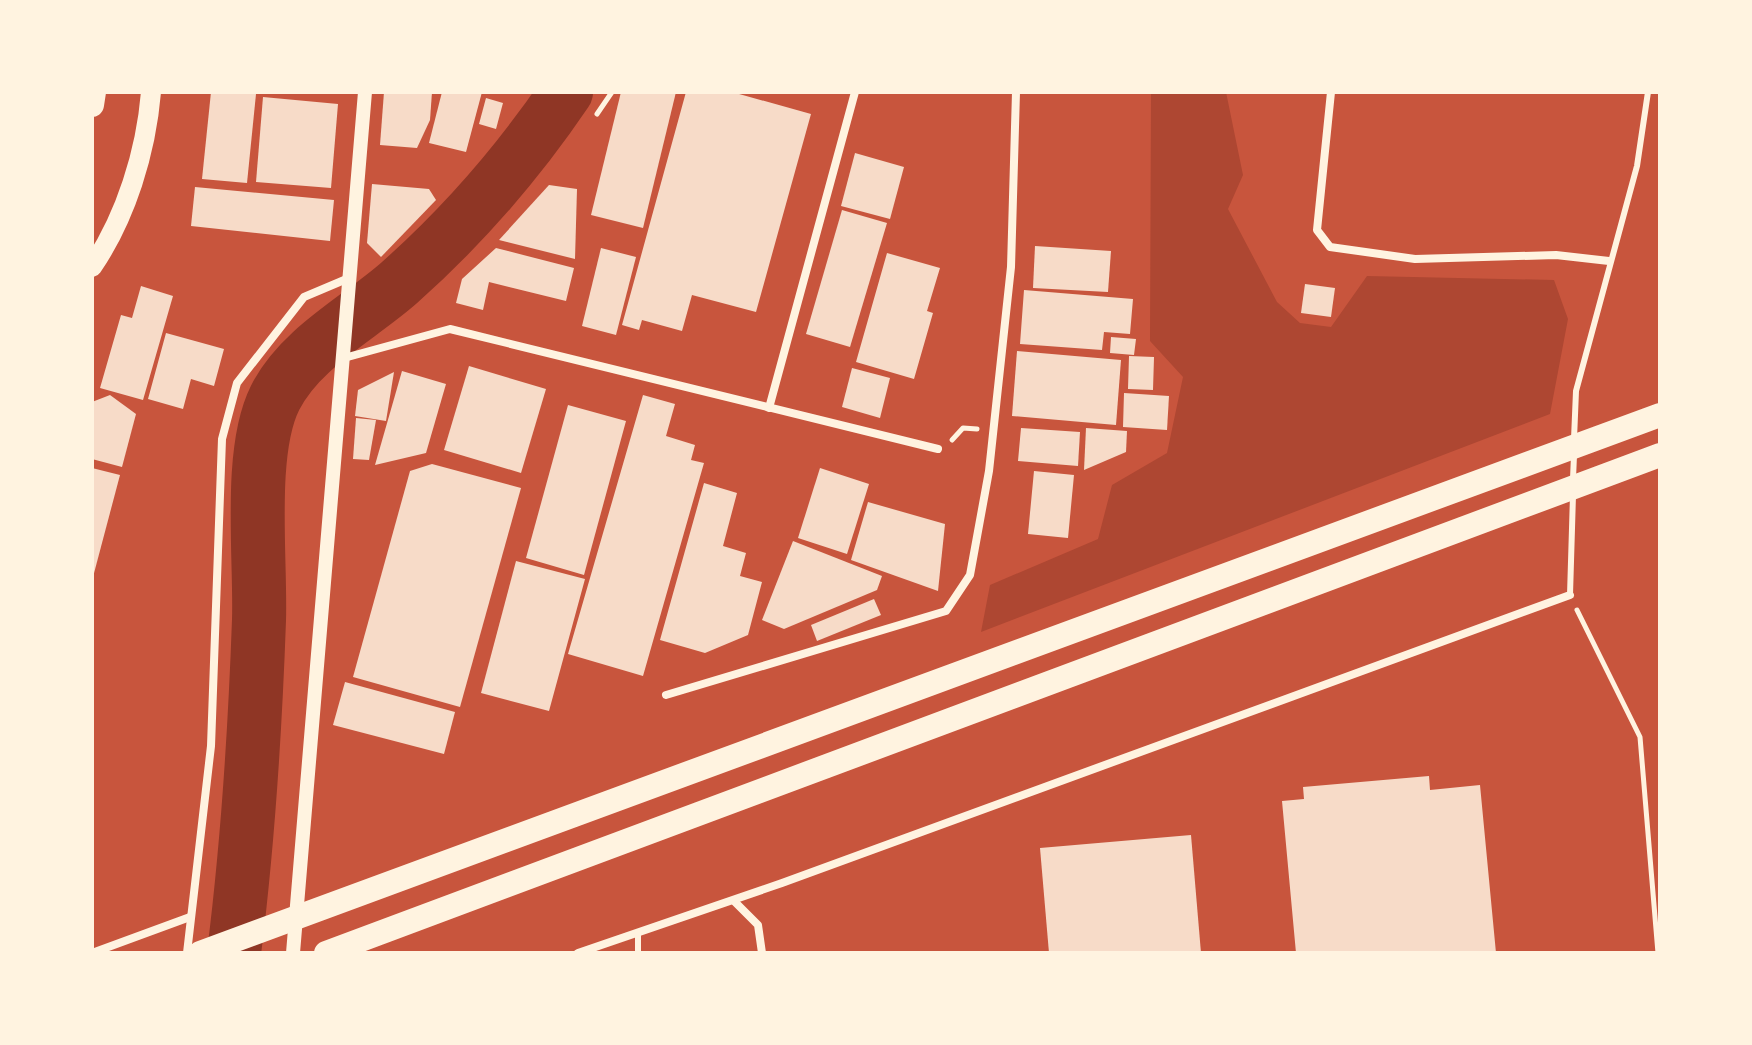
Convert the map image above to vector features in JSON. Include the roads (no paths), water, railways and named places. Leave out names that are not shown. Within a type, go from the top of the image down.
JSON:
[{"type":"highway","points":[[92,105],[94,92]]},
{"type":"highway","points":[[200,953],[1660,415]]},
{"type":"highway","points":[[326,953],[1660,455]]},
{"type":"main road","points":[[92,267],[128,194],[146,128],[151,92]]},
{"type":"street","points":[[293,953],[365,92]]},
{"type":"street","points":[[769,408],[855,92]]},
{"type":"street","points":[[666,695],[946,611],[970,575],[993,432],[1011,267],[1016,92]]},
{"type":"street","points":[[1331,92],[1317,230],[1330,247],[1415,259],[1556,255],[1609,261]]},
{"type":"street","points":[[187,953],[211,746],[222,439],[237,383],[304,297],[351,277]]},
{"type":"street","points":[[344,358],[450,329],[938,449]]},
{"type":"street","points":[[578,953],[734,901],[1570,595]]},
{"type":"street","points":[[734,901],[758,925],[762,953]]},
{"type":"street","points":[[92,953],[190,917]]},
{"type":"lane","points":[[1570,595],[1576,391],[1637,166],[1648,92]]},
{"type":"lane","points":[[638,933],[638,953]]},
{"type":"waterway","points":[[234,953],[247,828],[255,704],[261,447],[275,398],[286,380],[314,349],[399,283],[467,216],[529,144],[566,92]]}]
